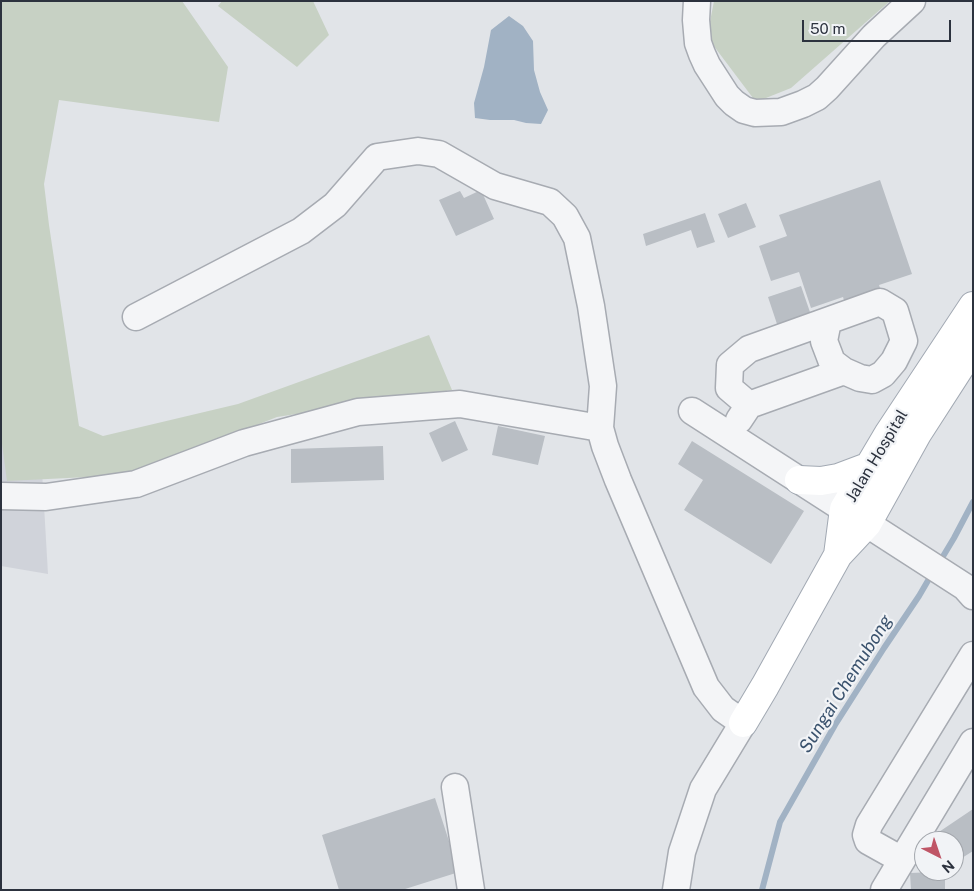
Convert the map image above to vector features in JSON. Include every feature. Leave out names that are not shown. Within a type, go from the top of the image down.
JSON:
[{"type":"main road","name":"Jalan Hospital","points":[[838,555],[844,509],[889,433],[973,306]]},
{"type":"main road","name":"Jalan Hospital","points":[[838,555],[872,527],[917,434],[973,347]]},
{"type":"main road","points":[[799,480],[821,481],[838,478],[870,466]]},
{"type":"main road","points":[[742,723],[765,686],[838,555]]},
{"type":"street","points":[[698,1],[696,20],[698,43],[707,65],[734,103],[744,110],[755,114],[781,112],[803,104],[817,96],[827,88],[874,36],[912,1]]},
{"type":"street","points":[[136,318],[301,231],[335,205],[377,156],[418,151],[439,154],[495,186],[550,202],[565,216],[577,238],[591,306],[603,386],[600,428],[605,446],[706,687],[723,709],[742,723],[702,789],[682,852],[676,890]]},
{"type":"street","points":[[749,404],[729,388],[730,365],[748,349],[880,302],[895,311],[904,341],[894,361],[883,374],[872,380],[860,378],[832,362],[824,341],[828,321]]},
{"type":"street","points":[[729,435],[749,404],[844,370]]},
{"type":"street","points":[[1,496],[46,497],[136,484],[244,443],[358,412],[460,404],[600,428]]},
{"type":"street","points":[[692,411],[970,590]]},
{"type":"street","points":[[902,860],[868,841],[866,835],[869,825],[973,655]]},
{"type":"street","points":[[884,890],[973,742]]},
{"type":"street","points":[[454,787],[471,890]]},
{"type":"shaded area","points":[[1,1],[182,1],[228,67],[219,122],[59,100],[44,184],[79,426],[103,436],[238,404],[429,335],[452,390],[277,417],[129,475],[7,481],[1,436]]},
{"type":"shaded area","points":[[222,1],[313,1],[329,35],[297,67],[218,6]]},
{"type":"shaded area","points":[[714,1],[890,1],[791,88],[756,102],[707,37]]},
{"type":"shaded area","points":[[1,123],[22,127],[48,574],[1,566]]},
{"type":"water","points":[[509,16],[523,26],[533,41],[534,70],[540,92],[548,110],[541,124],[514,120],[475,118],[474,103],[484,67],[491,30]]},
{"type":"building","points":[[880,180],[912,274],[879,285],[883,297],[847,310],[843,297],[811,308],[799,272],[771,281],[759,246],[787,236],[779,215]]},
{"type":"building","points":[[481,190],[494,219],[456,236],[439,200],[460,191],[464,198]]},
{"type":"building","points":[[746,203],[756,227],[728,238],[718,214]]},
{"type":"building","points":[[705,213],[715,242],[697,248],[691,230],[646,246],[643,234]]},
{"type":"building","points":[[801,286],[811,315],[778,327],[768,297]]},
{"type":"building","points":[[455,421],[468,450],[442,462],[429,433]]},
{"type":"building","points":[[498,426],[545,436],[538,465],[492,455]]},
{"type":"building","points":[[692,441],[804,511],[771,564],[684,510],[703,480],[678,464]]},
{"type":"building","points":[[383,446],[384,480],[291,483],[291,449]]},
{"type":"building","points":[[435,798],[459,872],[402,890],[339,890],[322,835]]},
{"type":"building","points":[[973,809],[973,851],[964,857],[964,831],[940,831]]},
{"type":"building","points":[[910,873],[914,873],[914,881],[945,881],[945,890],[911,890]]},
{"type":"waterway","name":"Sungai Chemubong","points":[[939,563],[973,502]]},
{"type":"waterway","name":"Sungai Chemubong","points":[[762,890],[780,822],[835,725],[933,572]]}]
